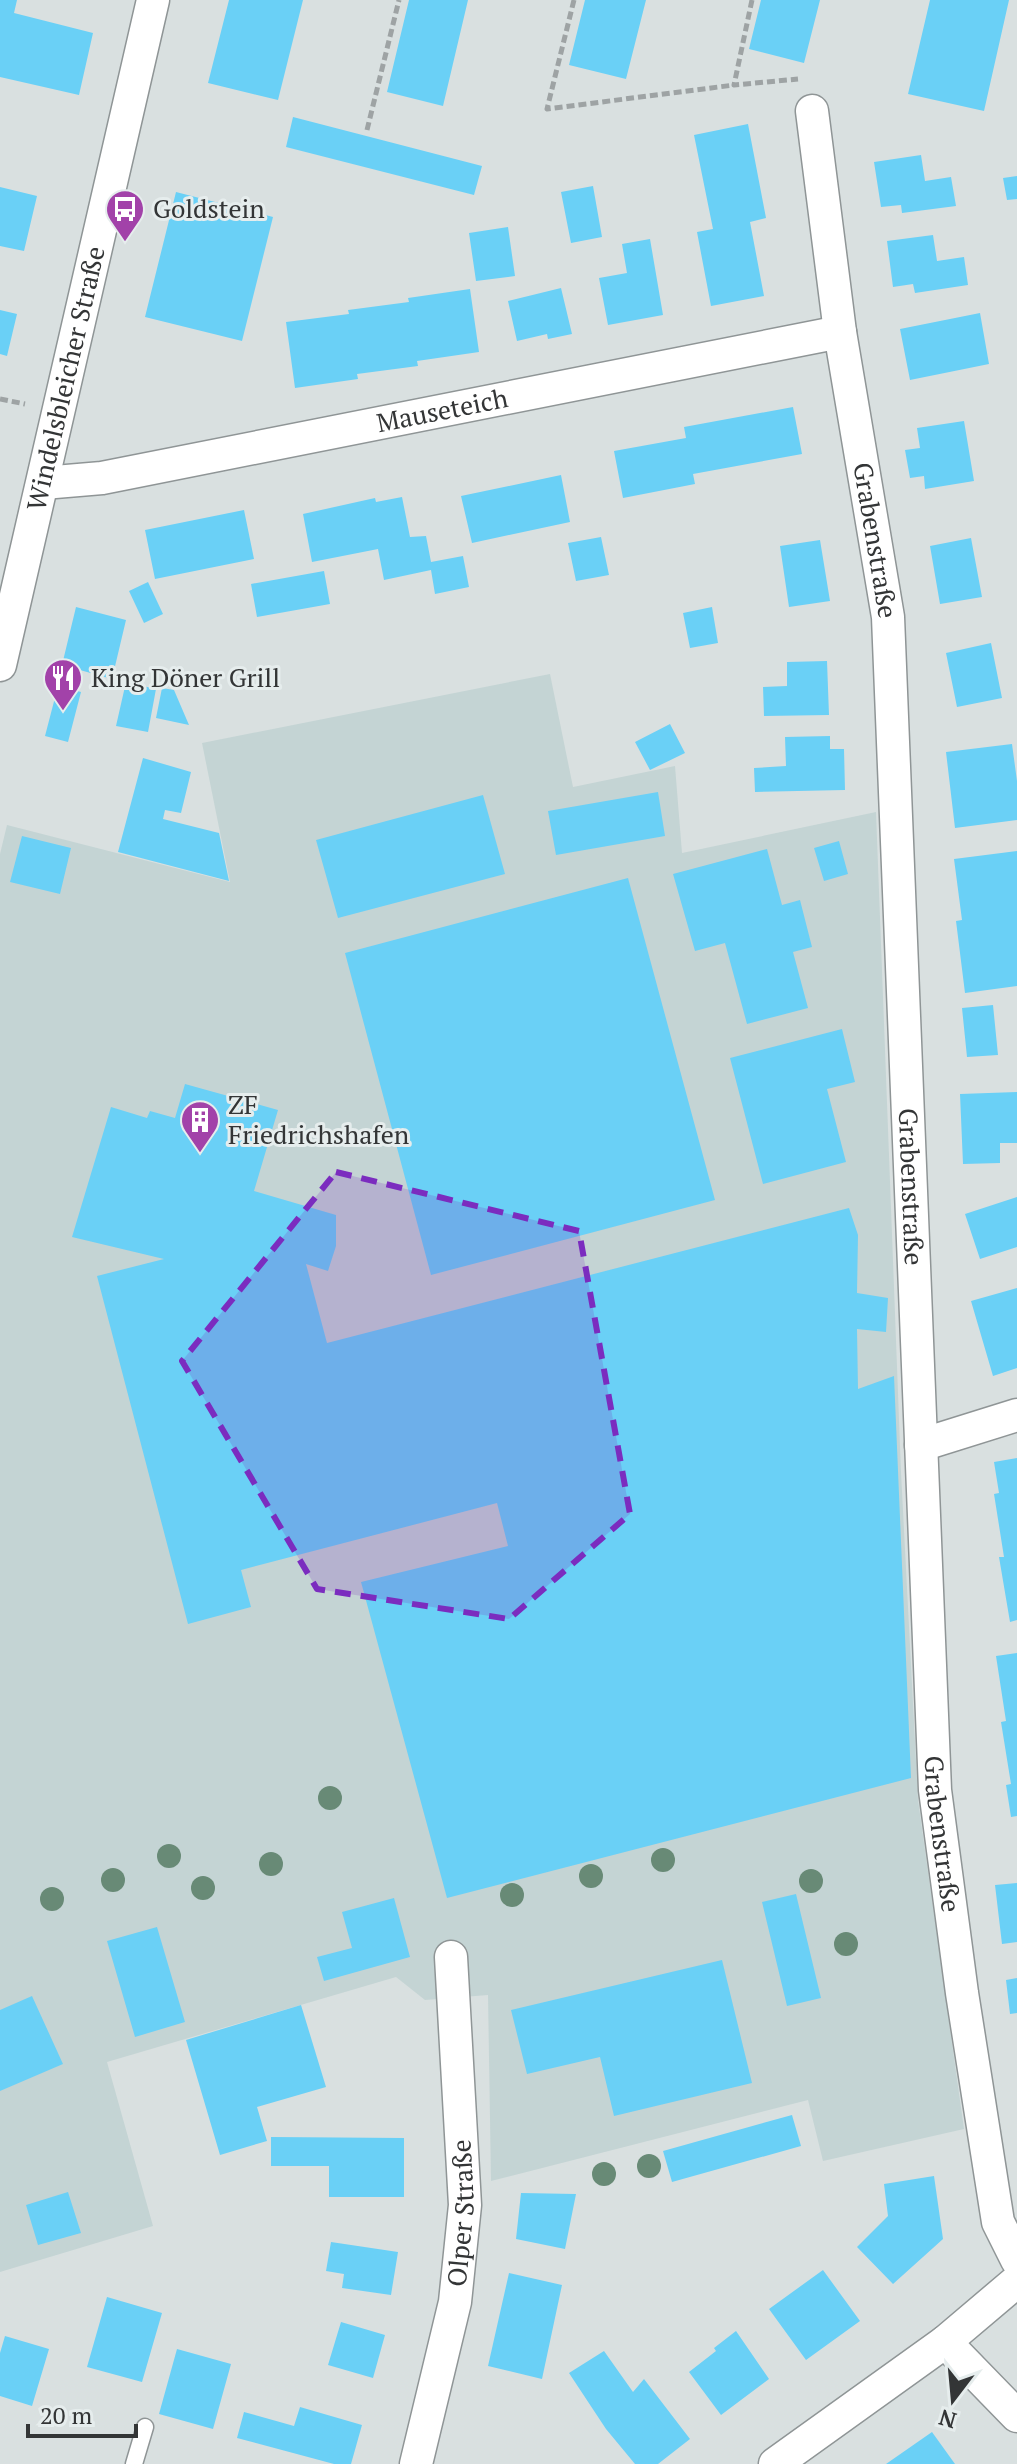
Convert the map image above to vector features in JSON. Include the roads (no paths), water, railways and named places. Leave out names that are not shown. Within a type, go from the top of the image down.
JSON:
[{"type":"street","name":"Windelsbleicher Straße","points":[[0,665],[153,0]]},
{"type":"street","name":"Grabenstraße","points":[[812,111],[840,332],[888,617],[935,1790],[962,1993],[998,2222],[1017,2260]]},
{"type":"street","name":"Mauseteich","points":[[43,483],[102,478],[840,332]]},
{"type":"street","points":[[921,1445],[1017,1415]]},
{"type":"street","name":"Olper Straße","points":[[416,2464],[455,2302],[465,2205],[451,1957]]},
{"type":"street","points":[[775,2464],[945,2342],[1017,2281]]},
{"type":"street","points":[[945,2342],[1017,2416]]},
{"type":"lane","points":[[134,2464],[145,2427]]},
{"type":"place","name":"Goldstein","points":[[125,243]]},
{"type":"place","name":"King Döner Grill","points":[[63,712]]},
{"type":"place","name":"ZF Friedrichshafen","points":[[200,1154]]}]
